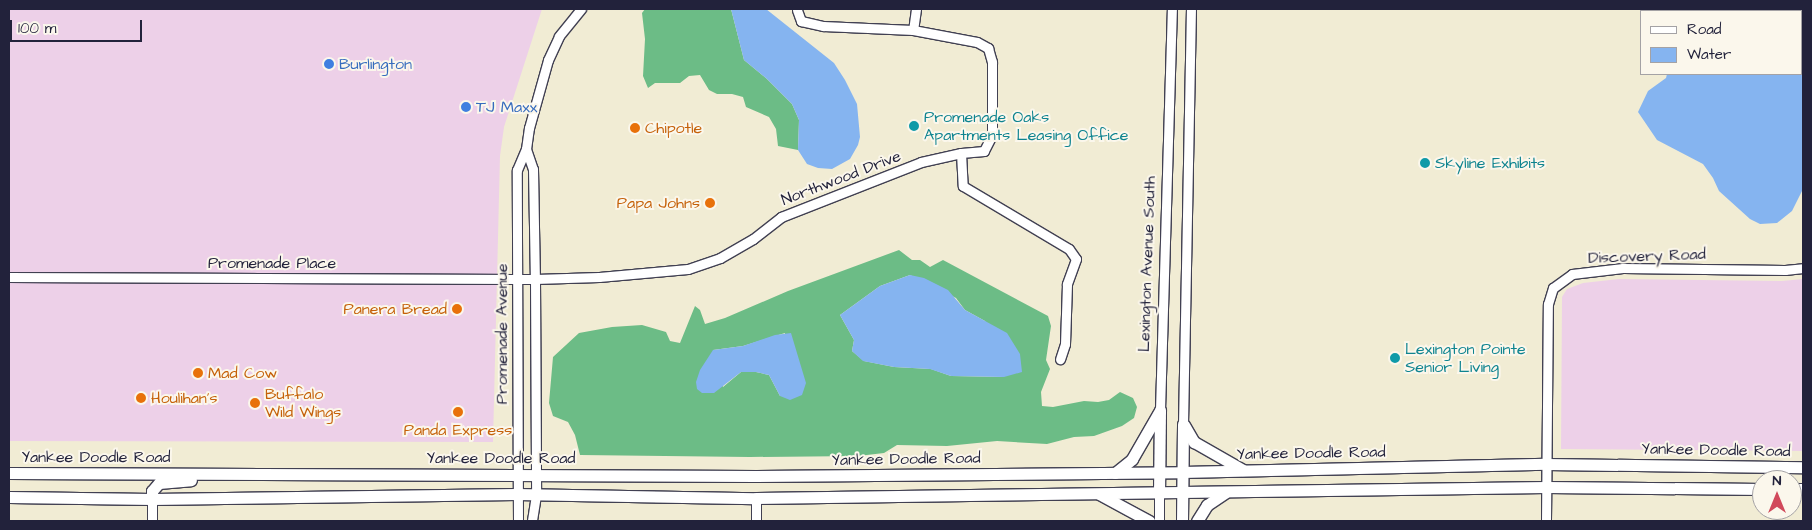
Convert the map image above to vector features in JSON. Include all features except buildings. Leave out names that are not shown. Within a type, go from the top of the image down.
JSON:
[{"type":"main road","name":"Lexington Avenue South","points":[[1159,492],[1160,410]]},
{"type":"main road","points":[[1115,473],[1132,459],[1160,410]]},
{"type":"main road","points":[[1183,424],[1194,442],[1244,471]]},
{"type":"main road","points":[[1182,521],[1183,424]]},
{"type":"main road","name":"Yankee Doodle Road","points":[[9,473],[756,476],[1182,472],[1546,464],[1803,468]]},
{"type":"main road","points":[[152,499],[152,491],[159,483],[260,473]]},
{"type":"main road","points":[[9,497],[152,499],[516,494],[756,498],[1546,486],[1752,489]]},
{"type":"main road","points":[[1197,521],[1207,505],[1226,492]]},
{"type":"main road","points":[[1097,493],[1149,521]]},
{"type":"street","name":"Promenade Avenue","points":[[518,521],[516,494],[517,170],[526,150],[529,128],[548,60],[560,36],[581,9]]},
{"type":"street","points":[[797,10],[801,21],[824,26],[912,30],[916,9]]},
{"type":"street","name":"Lexington Avenue South","points":[[1160,410],[1172,9]]},
{"type":"street","points":[[1183,424],[1191,9]]},
{"type":"street","name":"Northwood Drive","points":[[535,279],[599,277],[688,269],[727,254],[753,239],[781,217],[921,162],[984,150],[992,135],[992,62],[988,48],[977,42],[912,30]]},
{"type":"street","name":"Promenade Avenue","points":[[526,150],[532,169],[535,279],[536,495],[532,521]]},
{"type":"street","points":[[961,153],[962,186],[1069,249],[1076,259],[1067,284],[1065,344],[1060,359]]},
{"type":"street","name":"Discovery Road","points":[[1546,521],[1548,304],[1553,288],[1572,274],[1614,269],[1785,270],[1803,268]]},
{"type":"street","name":"Promenade Place","points":[[9,277],[535,279]]},
{"type":"street","name":"Lexington Avenue South","points":[[1159,492],[1159,521]]},
{"type":"street","points":[[756,498],[756,521]]},
{"type":"street","points":[[152,499],[152,521]]},
{"type":"shaded area","points":[[9,9],[542,9],[504,127],[500,156],[493,442],[9,441]]},
{"type":"shaded area","points":[[1619,279],[1782,281],[1803,279],[1803,451],[1561,449],[1562,297],[1567,289],[1583,283]]},
{"type":"green space","points":[[645,9],[731,9],[744,60],[767,79],[792,104],[799,120],[798,150],[778,146],[776,129],[769,117],[746,107],[743,97],[732,94],[717,94],[709,90],[700,75],[689,76],[680,83],[655,83],[648,88],[643,76],[645,39],[642,13]]},
{"type":"green space","points":[[899,250],[912,260],[920,260],[930,267],[943,260],[1048,316],[1051,326],[1046,360],[1050,369],[1041,392],[1042,406],[1053,407],[1084,401],[1098,402],[1109,400],[1120,392],[1133,398],[1137,407],[1134,418],[1122,426],[1094,436],[1074,437],[1047,444],[997,441],[947,446],[897,445],[884,453],[858,456],[750,457],[580,455],[575,435],[568,422],[553,416],[549,403],[553,357],[579,333],[612,327],[642,325],[666,332],[670,341],[680,343],[695,306],[700,310],[705,324],[725,318],[788,291]],"holes":[[[910,275],[956,298],[965,310],[985,321],[1004,377],[951,376],[931,369],[894,367],[864,361],[852,351],[854,340],[840,315],[880,286]],[[785,333],[780,396],[769,375],[756,372],[741,372],[723,387],[713,350],[743,346]]]},
{"type":"water","points":[[731,9],[766,9],[834,63],[857,104],[860,137],[850,159],[832,169],[818,168],[807,164],[798,150],[799,120],[792,104],[767,79],[744,60]]},
{"type":"water","points":[[1803,9],[1803,189],[1792,211],[1777,223],[1760,224],[1750,219],[1719,191],[1703,164],[1657,140],[1638,112],[1648,91],[1666,78],[1667,75],[1802,75],[1802,10],[1671,10]]},
{"type":"water","points":[[910,275],[924,278],[948,290],[965,310],[1007,333],[1020,354],[1022,372],[1004,377],[951,376],[930,369],[894,367],[863,361],[852,351],[854,340],[840,315],[880,286]]},
{"type":"water","points":[[791,333],[806,383],[802,395],[790,400],[780,396],[769,375],[756,372],[741,372],[714,393],[702,393],[697,389],[696,382],[700,370],[713,350],[743,346],[775,335]]},
{"type":"place","name":"Burlington","points":[[329,64]]},
{"type":"place","name":"TJ Maxx","points":[[466,107]]},
{"type":"place","name":"Promenade Oaks Apartments Leasing Office","points":[[914,126]]},
{"type":"place","name":"Chipotle","points":[[635,128]]},
{"type":"place","name":"Skyline Exhibits","points":[[1425,163]]},
{"type":"place","name":"Papa Johns","points":[[710,203]]},
{"type":"place","name":"Panera Bread","points":[[457,309]]},
{"type":"place","name":"Lexington Pointe Senior Living","points":[[1395,358]]},
{"type":"place","name":"Mad Cow","points":[[198,373]]},
{"type":"place","name":"Houlihan's","points":[[141,398]]},
{"type":"place","name":"Buffalo Wild Wings","points":[[255,403]]},
{"type":"place","name":"Panda Express","points":[[458,412]]}]
